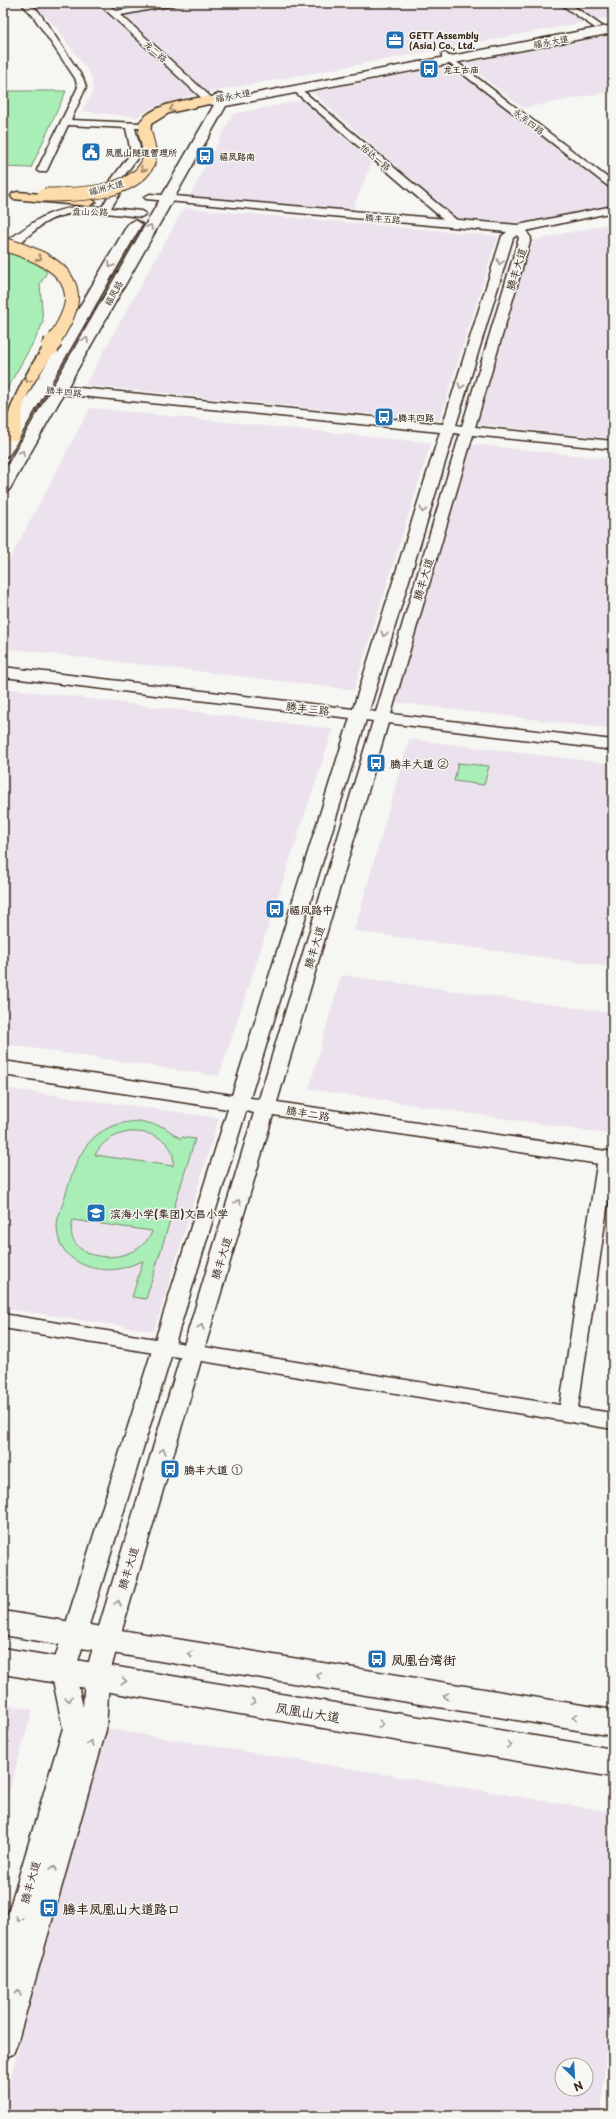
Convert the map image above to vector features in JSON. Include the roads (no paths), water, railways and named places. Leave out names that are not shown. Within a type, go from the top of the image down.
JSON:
[{"type":"main road","name":"福永大道","points":[[216,100],[266,95],[613,24]]},
{"type":"main road","name":"福永大道","points":[[216,100],[613,29]]},
{"type":"main road","points":[[204,119],[266,95]]},
{"type":"main road","name":"福凤路","points":[[3,487],[166,199],[204,119],[216,100]]},
{"type":"main road","points":[[145,130],[147,120],[156,115],[179,106],[216,100]]},
{"type":"main road","name":"福洲大道","points":[[18,196],[92,192],[116,187],[134,178],[143,171],[148,163],[149,154],[145,130]]},
{"type":"main road","name":"福凤路","points":[[3,452],[160,182]]},
{"type":"main road","name":"福洲大道","points":[[3,195],[89,202]]},
{"type":"main road","points":[[3,244],[28,252],[46,261],[60,272],[68,283],[72,295],[70,308],[50,348],[21,390],[10,425],[12,437]]},
{"type":"main road","points":[[3,1623],[613,1723]]},
{"type":"main road","name":"凤凰山大道","points":[[3,1661],[613,1762]]},
{"type":"street","points":[[25,3],[36,14],[82,83],[81,92],[42,170]]},
{"type":"street","name":"龙二路","points":[[102,3],[118,13],[216,100]]},
{"type":"street","name":"龙二路","points":[[112,3],[118,13]]},
{"type":"street","points":[[118,13],[174,3]]},
{"type":"street","points":[[563,3],[598,26]]},
{"type":"street","name":"永丰四路","points":[[447,58],[613,187]]},
{"type":"street","name":"怡达一路","points":[[297,89],[455,224]]},
{"type":"street","points":[[66,122],[130,127],[145,130]]},
{"type":"street","points":[[104,211],[116,192],[116,180],[133,157],[135,148],[130,127]]},
{"type":"street","name":"腾丰五路","points":[[150,197],[518,229],[613,209]]},
{"type":"street","name":"盘山公路","points":[[3,249],[50,216],[74,210],[141,214]]},
{"type":"street","name":"腾丰大道","points":[[3,1975],[75,1728],[63,1671],[508,236],[518,229],[525,238],[107,1640],[97,1676],[94,1730],[3,2044]]},
{"type":"street","name":"腾丰四路","points":[[40,388],[613,445]]},
{"type":"street","name":"腾丰三路","points":[[3,672],[613,745]]},
{"type":"street","name":"腾丰二路","points":[[3,1068],[609,1159]]},
{"type":"street","points":[[568,1414],[609,1159]]},
{"type":"street","points":[[3,1321],[613,1421]]},
{"type":"place","name":"GETT Assembly (Asia) Co., Ltd.","points":[[395,40]]},
{"type":"place","name":"龙王古庙","points":[[429,69]]},
{"type":"place","name":"凤凰山隧道管理所","points":[[91,152]]},
{"type":"place","name":"福凤路南","points":[[205,156]]},
{"type":"place","name":"腾丰四路","points":[[384,417]]},
{"type":"place","name":"腾丰大道 ②","points":[[376,763]]},
{"type":"place","name":"福凤路中","points":[[275,909]]},
{"type":"place","name":"滨海小学(集团)文昌小学","points":[[96,1213]]},
{"type":"place","name":"腾丰大道 ①","points":[[170,1469]]},
{"type":"place","name":"凤凰台湾街","points":[[377,1659]]},
{"type":"place","name":"腾丰凤凰山大道路口","points":[[49,1908]]}]
